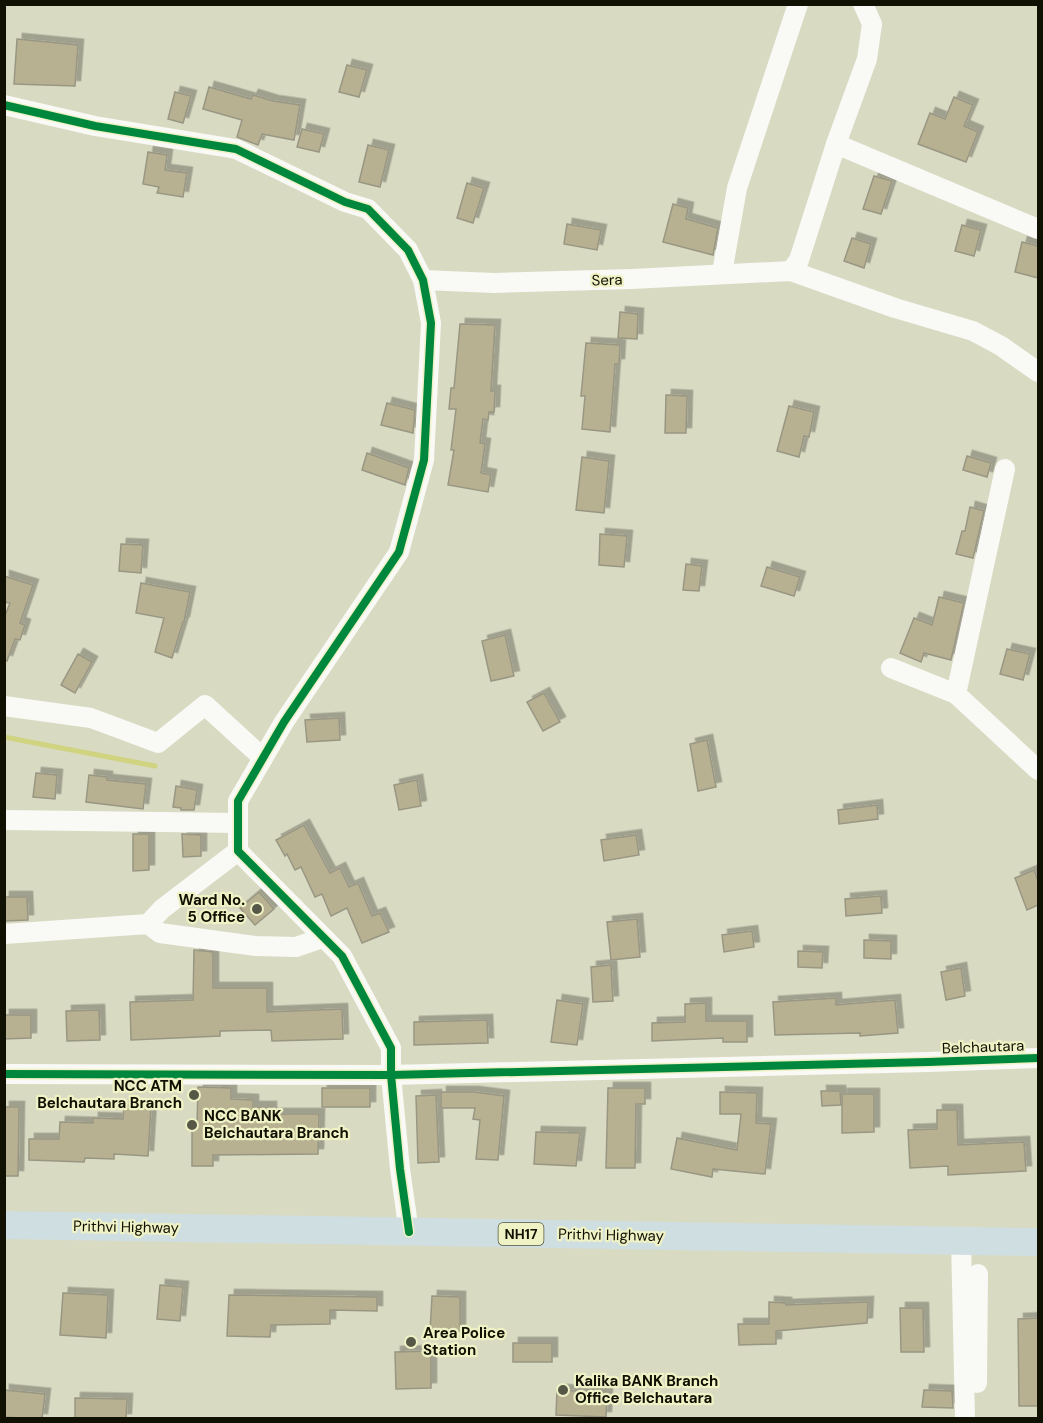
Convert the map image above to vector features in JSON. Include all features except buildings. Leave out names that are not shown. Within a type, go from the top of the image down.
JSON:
[{"type":"highway","name":"Prithvi Highway","points":[[4,1225],[1038,1242]]},
{"type":"street","points":[[722,273],[738,188],[798,4]]},
{"type":"street","points":[[791,271],[799,260],[836,144],[867,58],[872,24],[863,4]]},
{"type":"street","points":[[4,105],[95,126],[236,149],[345,202],[368,209],[408,250],[423,280],[430,323],[424,460],[399,552],[284,722],[238,801],[237,851],[342,956],[391,1048],[391,1076],[400,1169],[409,1232]]},
{"type":"street","points":[[836,144],[1038,229]]},
{"type":"street","name":"Sera","points":[[423,280],[494,283],[791,271],[895,308],[973,331],[1002,346],[1038,372]]},
{"type":"street","points":[[956,694],[1005,469]]},
{"type":"street","points":[[891,668],[956,694],[1038,770]]},
{"type":"street","points":[[4,706],[91,718],[159,743],[205,705],[263,758]]},
{"type":"street","points":[[4,820],[238,823]]},
{"type":"street","points":[[148,924],[162,909],[237,851]]},
{"type":"street","points":[[4,934],[148,924],[160,933],[256,946],[296,947],[322,938]]},
{"type":"street","name":"Belchautara","points":[[4,1074],[391,1076],[1038,1058]]},
{"type":"street","points":[[961,1240],[965,1419]]},
{"type":"street","points":[[977,1419],[978,1275]]},
{"type":"waterway","points":[[4,737],[155,766]]},
{"type":"cycle path","points":[[4,105],[95,126],[236,149],[345,202],[368,209],[408,250],[423,280],[431,323],[424,460],[399,552],[284,722],[238,801],[238,851],[342,956],[391,1048],[391,1075],[400,1169],[409,1232]]},
{"type":"cycle path","points":[[4,1074],[391,1075],[1038,1058]]},
{"type":"place","name":"Ward No. 5 Office","points":[[257,909]]},
{"type":"place","name":"NCC ATM Belchautara Branch","points":[[194,1095]]},
{"type":"place","name":"NCC BANK Belchautara Branch","points":[[192,1125]]},
{"type":"place","name":"Area Police Station","points":[[411,1342]]},
{"type":"place","name":"Kalika BANK Branch Office Belchautara","points":[[563,1390]]}]
